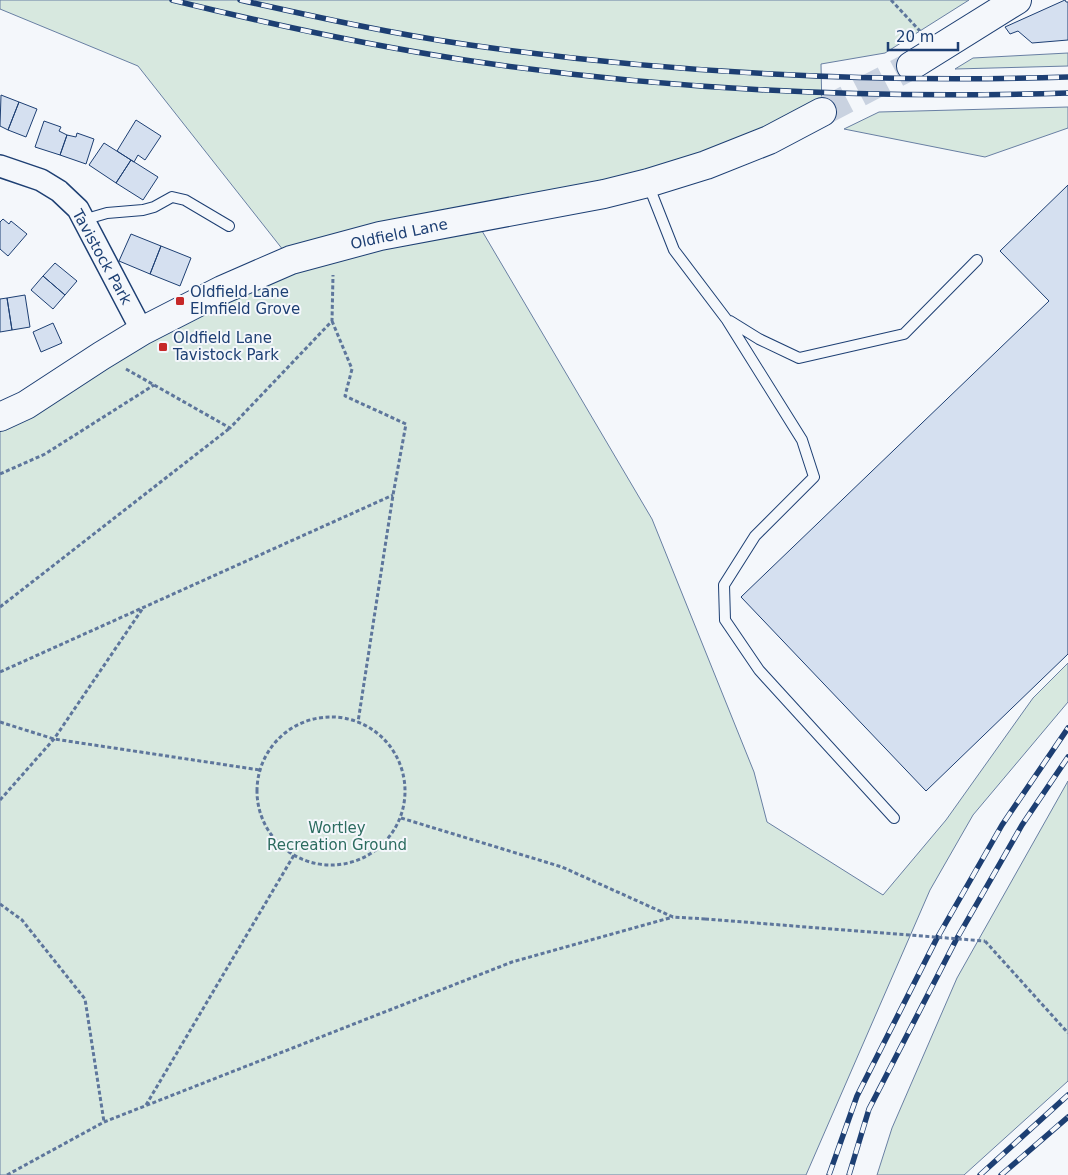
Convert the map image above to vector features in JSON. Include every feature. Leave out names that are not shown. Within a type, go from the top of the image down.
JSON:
[{"type":"street","points":[[911,66],[1017,0]]},
{"type":"street","name":"Oldfield Lane","points":[[0,417],[26,405],[142,331],[222,290],[291,260],[380,236],[595,196],[648,183],[706,165],[768,140],[822,112]]},
{"type":"street","name":"Tavistock Park","points":[[0,166],[41,180],[59,191],[78,209],[142,331]]},
{"type":"lane","points":[[648,183],[674,250],[726,320],[802,440],[814,477],[755,536],[724,585],[725,620],[759,670],[894,818]]},
{"type":"lane","points":[[84,220],[107,213],[154,207],[172,197],[185,200],[229,226]]},
{"type":"lane","points":[[726,320],[798,358],[904,334],[977,260]]},
{"type":"path","points":[[891,0],[937,49]]},
{"type":"path","points":[[333,248],[332,321],[352,369],[345,396],[406,424],[393,495],[358,722]]},
{"type":"path","points":[[0,606],[230,428],[332,321]]},
{"type":"path","points":[[101,356],[230,428]]},
{"type":"path","points":[[0,474],[45,454],[154,385]]},
{"type":"path","points":[[0,672],[393,495]]},
{"type":"path","points":[[0,800],[54,739],[144,607]]},
{"type":"path","points":[[339,717],[358,722],[379,734],[394,751],[402,767],[406,784],[401,818],[392,835],[378,850],[358,860],[337,865],[315,864],[294,855],[276,841],[264,822],[258,805],[257,787],[260,770],[269,751],[283,735],[300,723],[319,718],[339,717]]},
{"type":"path","points":[[0,722],[54,739],[260,770]]},
{"type":"path","points":[[401,818],[562,868],[673,917]]},
{"type":"path","points":[[146,1106],[294,855]]},
{"type":"path","points":[[0,904],[22,920],[85,999],[104,1122]]},
{"type":"path","points":[[7,1175],[104,1122],[512,962],[673,917],[985,941],[1068,1033]]},
{"type":"green space","name":"Wortley Recreation Ground","points":[[0,0],[969,0],[885,53],[821,64],[822,112],[769,140],[475,219],[652,519],[754,772],[767,822],[883,895],[946,820],[1033,698],[1068,663],[1068,702],[973,815],[930,890],[806,1175],[0,1175],[0,410],[291,260],[138,66],[0,9]]},
{"type":"green space","points":[[1068,53],[1068,66],[955,69],[973,58]]},
{"type":"green space","points":[[1068,107],[1068,128],[985,157],[844,129],[879,112]]},
{"type":"green space","points":[[1068,781],[1068,1081],[964,1175],[877,1175],[892,1128],[957,978]]},
{"type":"building","points":[[1065,0],[1068,2],[1068,40],[1032,43],[1018,31],[1010,34],[1005,27]]},
{"type":"building","points":[[1,95],[19,102],[8,130],[0,126]]},
{"type":"building","points":[[19,102],[37,109],[26,137],[8,130]]},
{"type":"building","points":[[136,120],[161,136],[145,160],[138,155],[134,162],[117,151]]},
{"type":"building","points":[[44,121],[61,127],[59,131],[67,135],[60,155],[35,147]]},
{"type":"building","points":[[77,133],[94,139],[86,164],[60,155],[67,135],[76,137]]},
{"type":"building","points":[[104,143],[131,160],[116,183],[89,165]]},
{"type":"building","points":[[131,160],[158,177],[143,200],[116,183]]},
{"type":"building","points":[[1068,185],[1068,654],[926,791],[741,597],[1049,301],[1000,251]]},
{"type":"building","points":[[3,219],[9,224],[11,221],[27,234],[8,256],[0,249],[0,222]]},
{"type":"building","points":[[131,234],[161,246],[150,274],[119,261]]},
{"type":"building","points":[[161,246],[191,258],[180,286],[150,274]]},
{"type":"building","points":[[55,263],[77,281],[65,295],[43,276]]},
{"type":"building","points":[[43,276],[65,295],[53,309],[31,290]]},
{"type":"building","points":[[25,295],[30,327],[12,330],[7,298]]},
{"type":"building","points":[[7,298],[12,330],[0,332],[0,299]]},
{"type":"building","points":[[53,323],[62,343],[41,352],[33,332]]},
{"type":"tunnel","points":[[822,112],[911,66]]},
{"type":"railway","points":[[172,0],[281,26],[392,48],[465,60],[615,79],[766,90],[841,93],[917,95],[1068,93]]},
{"type":"railway","points":[[240,0],[355,25],[441,41],[619,63],[768,74],[843,77],[1068,77]]},
{"type":"railway","points":[[829,1175],[857,1096],[936,940],[1002,825],[1068,728]]},
{"type":"railway","points":[[849,1175],[869,1109],[956,940],[1022,825],[1068,757]]},
{"type":"railway","points":[[980,1175],[1068,1095]]},
{"type":"railway","points":[[1001,1175],[1068,1117]]},
{"type":"place","name":"Oldfield Lane Elmfield Grove","points":[[180,301]]},
{"type":"place","name":"Oldfield Lane Tavistock Park","points":[[163,347]]}]
